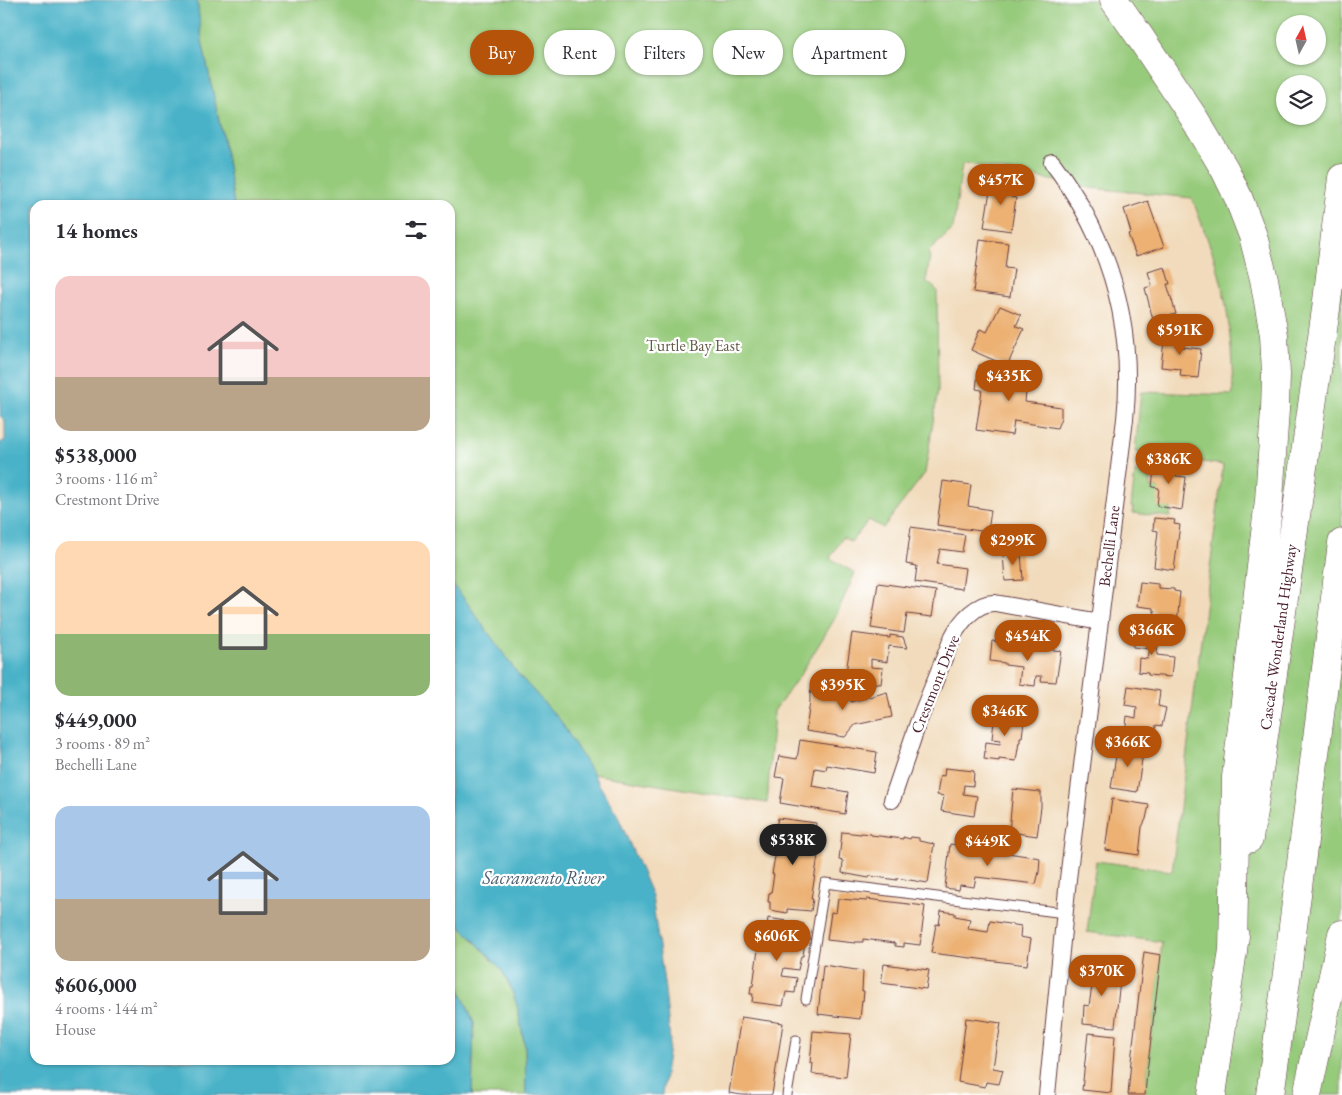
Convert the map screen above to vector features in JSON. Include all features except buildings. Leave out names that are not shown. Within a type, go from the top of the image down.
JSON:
[{"type":"highway","points":[[1114,0],[1199,125],[1238,196],[1253,236],[1264,280],[1274,335],[1275,410],[1269,500],[1236,777],[1233,953]]},
{"type":"highway","name":"Cascade Wonderland Highway","points":[[1212,1095],[1326,309],[1342,178]]},
{"type":"highway","points":[[1270,1095],[1342,543]]},
{"type":"highway","points":[[1308,1095],[1342,934]]},
{"type":"street","name":"Bechelli Lane","points":[[1047,1095],[1065,913],[1128,393],[1127,350],[1122,312],[1106,260],[1079,201],[1052,162]]},
{"type":"street","name":"Crestmont Drive","points":[[892,800],[918,723],[953,636],[968,616],[980,607],[990,602],[995,602],[1100,622]]},
{"type":"lane","points":[[806,999],[825,883],[1065,913]]},
{"type":"lane","points":[[787,1095],[796,1040]]},
{"type":"green space","name":"Turtle Bay East","points":[[197,0],[1342,0],[1342,1095],[1145,1095],[1162,942],[1087,932],[1096,861],[1172,871],[1223,465],[1135,452],[1141,392],[1233,395],[1230,334],[1223,289],[1192,198],[1091,188],[964,163],[962,165],[953,229],[928,252],[930,257],[926,281],[937,290],[938,390],[925,473],[883,528],[869,520],[851,542],[843,537],[830,558],[855,573],[834,620],[800,675],[774,711],[767,803],[592,774],[560,720],[517,673],[455,587],[455,200],[233,200],[226,154],[202,41]]},
{"type":"green space","points":[[1135,472],[1152,474],[1150,487],[1159,488],[1171,508],[1170,517],[1132,513]]},
{"type":"green space","points":[[455,921],[501,969],[510,986],[517,1005],[525,1047],[526,1095],[472,1095],[474,1023],[455,977]]},
{"type":"water","points":[[0,0],[197,0],[202,41],[226,154],[233,200],[30,200],[30,1065],[455,1065],[455,977],[474,1023],[472,1095],[0,1095],[0,443],[5,440],[5,421],[0,416]]},
{"type":"water","name":"Sacramento River","points":[[455,587],[517,673],[560,720],[617,814],[652,896],[670,1040],[662,1095],[526,1095],[525,1047],[517,1005],[501,969],[455,920]]}]
